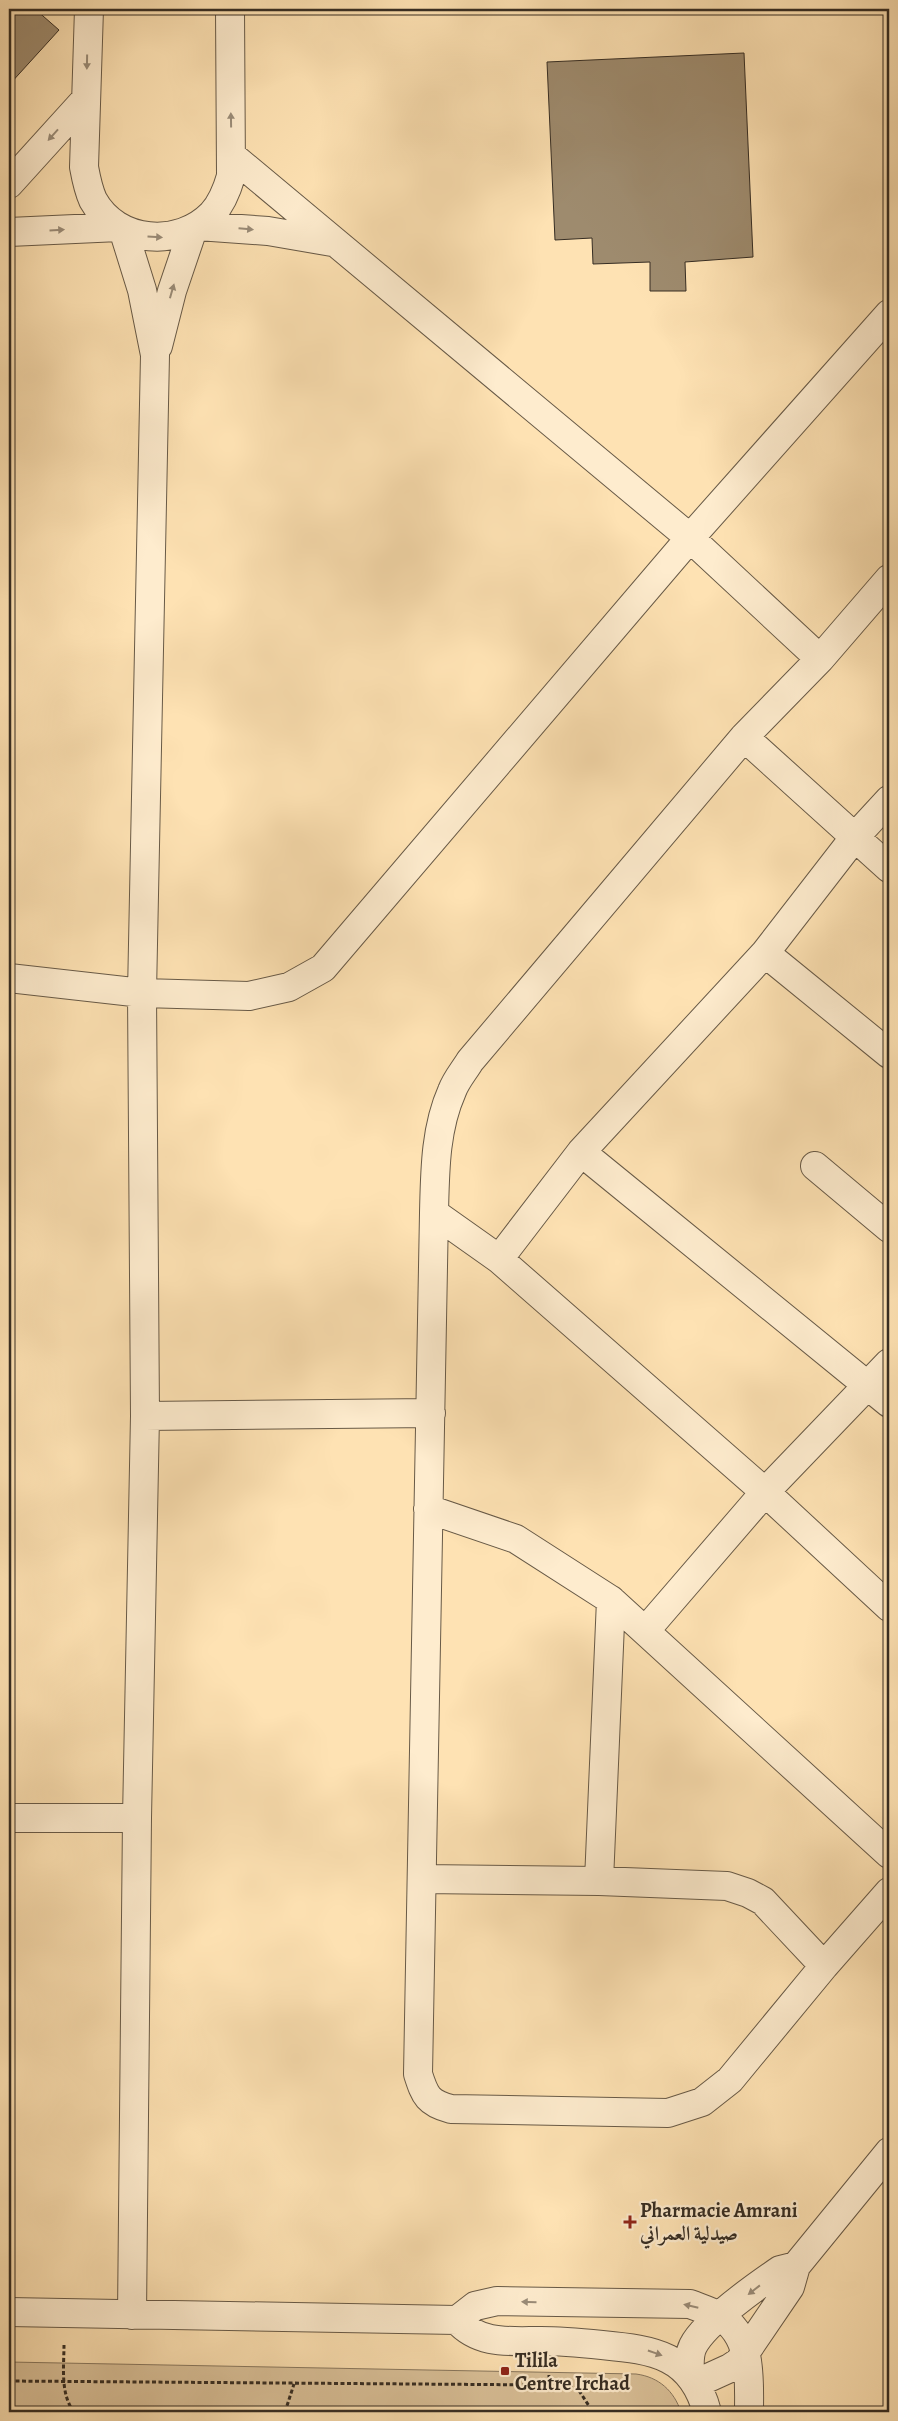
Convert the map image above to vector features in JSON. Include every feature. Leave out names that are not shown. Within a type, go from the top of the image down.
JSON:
[{"type":"street","points":[[89,9],[84,166],[87,184],[94,201],[105,215],[121,228],[140,235],[158,238],[176,235],[195,227],[213,213],[225,196],[231,176],[232,156],[230,9]]},
{"type":"street","points":[[9,184],[86,99]]},
{"type":"street","points":[[232,156],[690,538],[820,659]]},
{"type":"street","points":[[195,227],[268,231],[336,243]]},
{"type":"street","points":[[132,2315],[137,1818],[145,1416],[142,993],[156,355],[172,291],[195,227]]},
{"type":"street","points":[[9,232],[121,228]]},
{"type":"street","points":[[121,228],[142,290],[156,355]]},
{"type":"street","points":[[9,978],[142,993],[249,996],[289,987],[322,968],[690,538],[889,314]]},
{"type":"street","points":[[889,579],[820,659],[744,737],[470,1061],[452,1090],[440,1127],[435,1163],[418,2074],[424,2093],[435,2105],[451,2109],[668,2114],[702,2102],[730,2080],[824,1966],[889,1892]]},
{"type":"street","points":[[744,737],[889,868]]},
{"type":"street","points":[[499,1259],[581,1152],[765,953],[854,838],[889,800]]},
{"type":"street","points":[[765,953],[889,1054]]},
{"type":"street","points":[[581,1152],[889,1403]]},
{"type":"street","points":[[815,1166],[889,1228]]},
{"type":"street","points":[[434,1213],[499,1259],[765,1492],[889,1607]]},
{"type":"street","points":[[646,1630],[765,1492],[889,1363]]},
{"type":"street","points":[[145,1416],[430,1413]]},
{"type":"street","points":[[428,1509],[516,1539],[611,1600],[889,1854]]},
{"type":"street","points":[[599,1881],[611,1600]]},
{"type":"street","points":[[9,1818],[137,1818]]},
{"type":"street","points":[[422,1879],[599,1881],[728,1886],[748,1892],[763,1900],[824,1966]]},
{"type":"street","points":[[693,2380],[730,2368],[746,2353],[790,2287],[796,2266],[889,2152]]},
{"type":"street","points":[[707,2412],[693,2380],[689,2359],[692,2348],[705,2329],[720,2317],[780,2270],[796,2266]]},
{"type":"street","points":[[9,2312],[457,2320],[475,2306],[496,2301],[690,2304],[720,2317],[736,2334],[746,2353],[749,2371],[749,2412]]},
{"type":"street","points":[[457,2320],[464,2328],[484,2339],[551,2341],[642,2349],[662,2355],[677,2364],[693,2380]]},
{"type":"path","points":[[549,2385],[551,2341]]},
{"type":"path","points":[[9,2381],[576,2386],[593,2412]]},
{"type":"path","points":[[64,2382],[70,2408],[74,2412]]},
{"type":"path","points":[[285,2412],[294,2384]]},
{"type":"shaded area","points":[[9,2362],[636,2374],[652,2378],[664,2386],[678,2404],[681,2412],[9,2412]]},
{"type":"building","points":[[9,9],[35,9],[59,30],[9,85]]},
{"type":"building","points":[[744,53],[753,257],[685,262],[686,291],[650,291],[650,262],[593,264],[592,238],[555,240],[547,62]]},
{"type":"place","name":"Pharmacie Amrani صيدلية العمراني","points":[[630,2222]]},
{"type":"place","name":"Tilila Centre Irchad","points":[[505,2371]]}]
